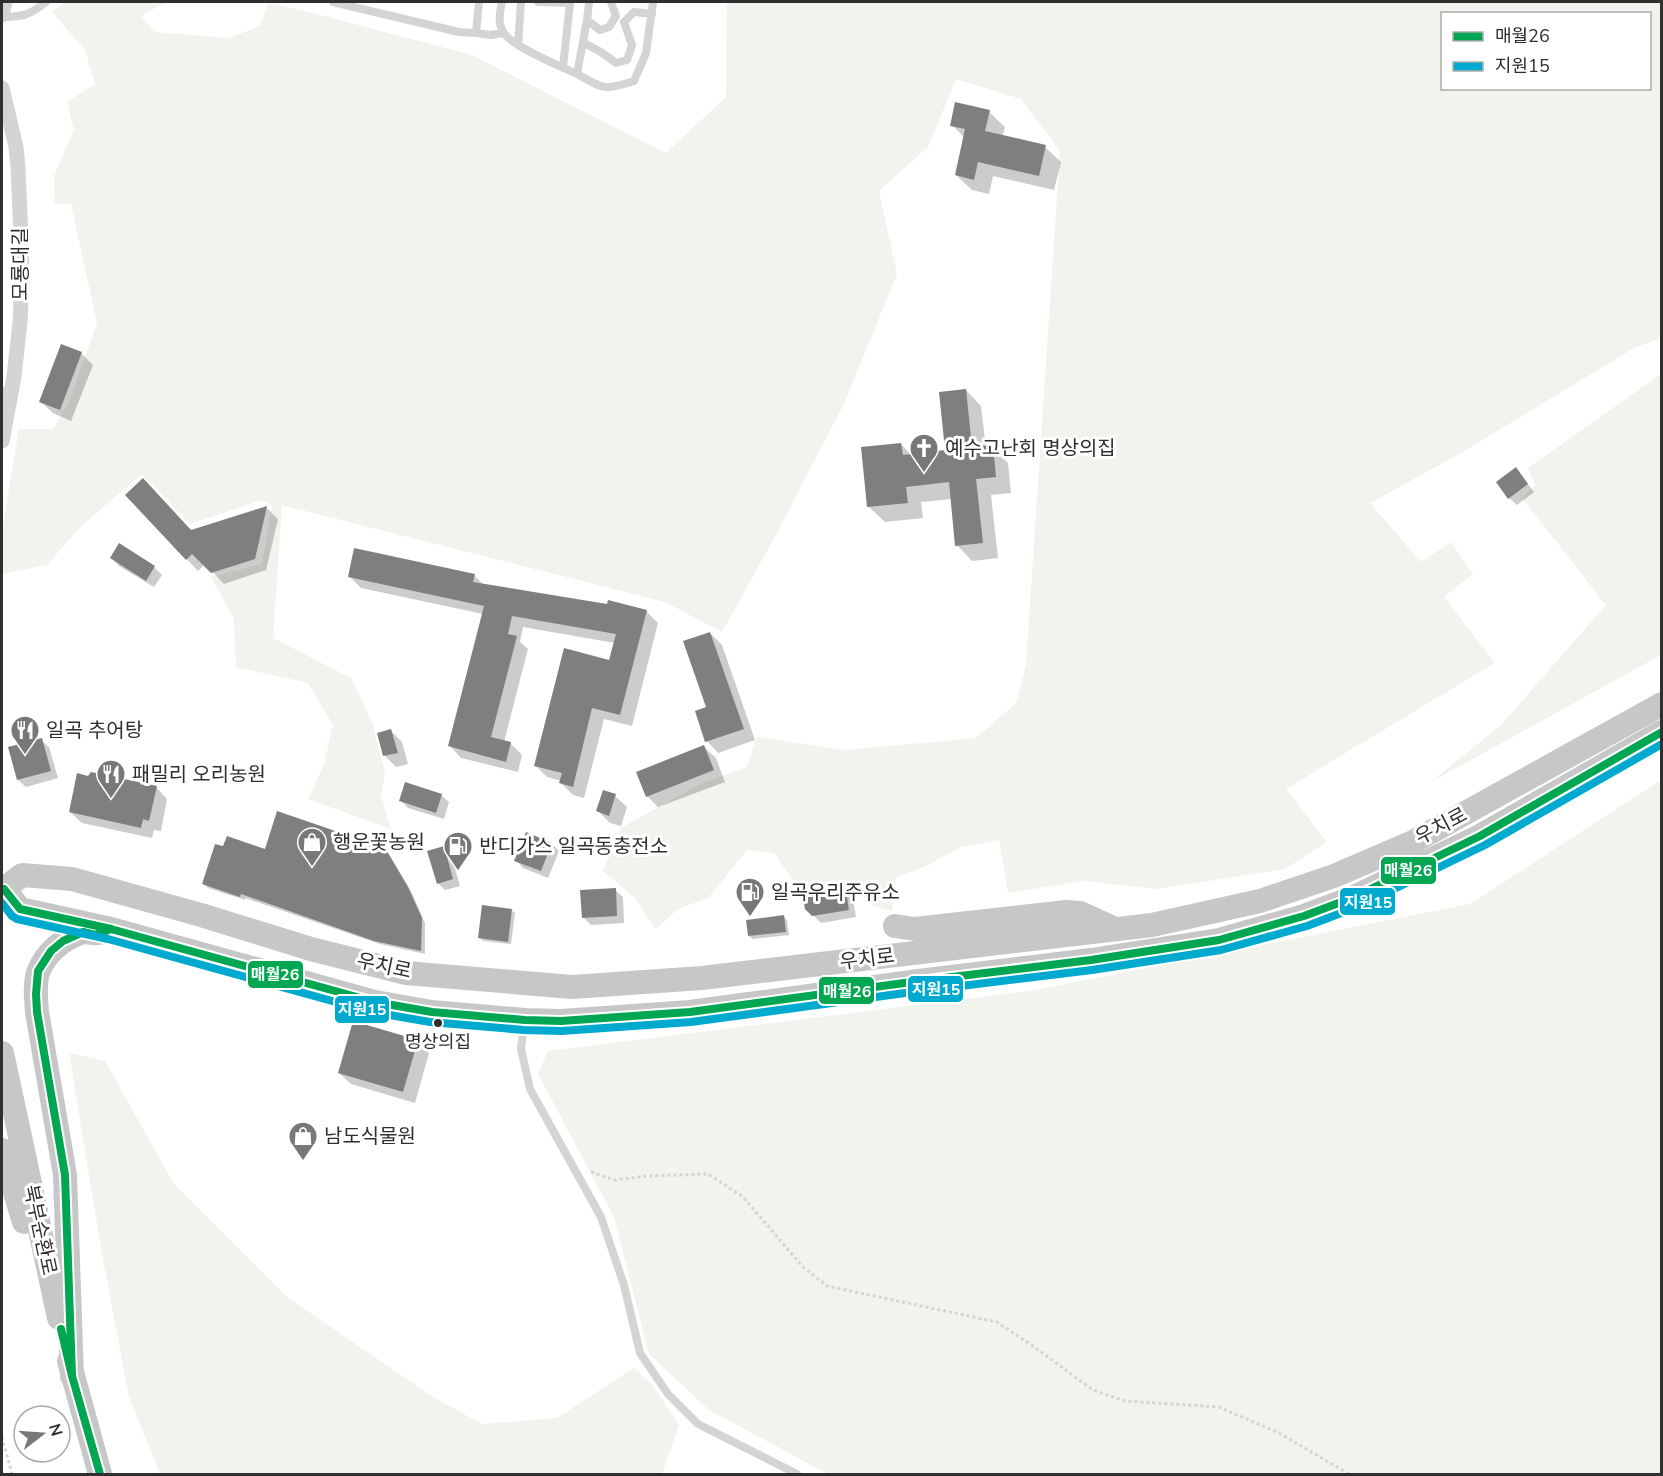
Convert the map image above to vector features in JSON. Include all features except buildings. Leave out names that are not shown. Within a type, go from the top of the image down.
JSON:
[{"type":"main road","name":"우치로","points":[[1662,704],[1413,842],[1334,876],[1260,901],[1152,925],[702,978],[572,987],[406,973],[311,949],[72,879],[22,876],[3,889],[20,909],[111,929],[375,1002],[432,1012],[525,1020],[561,1021],[690,1012],[1091,960],[1219,940],[1304,916],[1362,893],[1480,836],[1662,732]]},
{"type":"main road","points":[[895,926],[915,929],[1066,912],[1080,913],[1115,929]]},
{"type":"main road","points":[[72,1376],[65,1175],[37,1012],[38,971],[51,951],[63,941],[83,932],[95,935],[111,929]]},
{"type":"main road","name":"북부순환로","points":[[2,1053],[72,1376],[100,1474]]},
{"type":"main road","points":[[2,1150],[72,1376]]},
{"type":"street","points":[[2,16],[5,2]]},
{"type":"street","name":"모룡대길","points":[[2,88],[17,157],[22,261],[20,322],[14,377],[2,441]]},
{"type":"lane","points":[[2,16],[19,17],[33,13],[46,2]]},
{"type":"lane","points":[[333,2],[459,32],[490,35],[503,33]]},
{"type":"lane","points":[[476,33],[479,2]]},
{"type":"lane","points":[[502,2],[499,18],[503,33],[513,43],[577,74],[598,87],[613,88],[634,81],[646,53],[654,2]]},
{"type":"lane","points":[[518,45],[521,2]]},
{"type":"lane","points":[[538,2],[570,3],[563,67]]},
{"type":"lane","points":[[577,74],[584,43],[589,2]]},
{"type":"lane","points":[[587,20],[600,30],[609,27],[616,16],[611,2]]},
{"type":"lane","points":[[584,43],[616,63],[627,60],[632,45],[624,22],[634,12],[652,14]]},
{"type":"lane","points":[[525,1020],[521,1050],[530,1089],[602,1217],[624,1285],[640,1353],[668,1394],[698,1424],[797,1474]]},
{"type":"path","points":[[572,1165],[614,1180],[647,1176],[708,1174],[743,1197],[803,1267],[827,1286],[997,1322],[1094,1390],[1125,1401],[1219,1407],[1279,1433],[1349,1474]]},
{"type":"path","points":[[2,1437],[12,1474]]},
{"type":"shaded area","points":[[65,2],[166,2],[141,16],[155,32],[229,38],[260,26],[268,3],[472,55],[666,153],[726,97],[727,2],[1661,2],[1661,338],[1634,348],[1456,456],[1370,503],[1421,562],[1451,542],[1473,574],[1444,597],[1495,663],[1286,789],[1327,842],[1285,869],[1157,889],[1083,881],[1008,893],[999,840],[961,847],[928,865],[896,878],[892,911],[872,906],[867,882],[799,889],[774,853],[747,850],[708,898],[678,909],[656,929],[635,898],[603,871],[621,828],[700,784],[747,767],[757,737],[844,750],[976,738],[1016,703],[1026,665],[1060,151],[1021,99],[956,79],[928,147],[879,191],[897,274],[844,404],[722,632],[665,602],[282,505],[273,638],[351,678],[372,722],[385,773],[381,795],[391,829],[308,799],[324,764],[333,725],[308,683],[236,667],[234,619],[211,577],[262,564],[272,506],[262,500],[190,524],[142,474],[80,527],[47,565],[2,574],[2,532],[19,429],[53,429],[70,400],[97,323],[71,204],[55,204],[54,176],[74,130],[67,102],[95,84],[85,50],[52,12]]},
{"type":"shaded area","points":[[1661,374],[1661,655],[1431,782],[1502,724],[1606,605],[1522,498],[1535,485],[1528,468]]},
{"type":"shaded area","points":[[1661,780],[1661,1474],[828,1474],[709,1410],[649,1354],[614,1217],[538,1074],[548,1051],[1030,991],[1470,904]]},
{"type":"shaded area","points":[[69,1053],[105,1061],[174,1184],[287,1297],[433,1397],[482,1424],[557,1418],[634,1368],[653,1386],[679,1425],[662,1474],[160,1474],[129,1397],[102,1254]]},
{"type":"transit line","name":"매월26","points":[[4,889],[20,909],[111,929],[375,1002],[432,1012],[525,1020],[561,1021],[690,1012],[1091,960],[1219,940],[1304,916],[1352,898],[1480,836],[1662,732]]},
{"type":"transit line","name":"지원15","points":[[2,903],[17,919],[108,939],[372,1012],[430,1022],[524,1030],[561,1031],[691,1022],[1092,970],[1221,950],[1307,926],[1357,907],[1485,845],[1662,744]]},
{"type":"transit line","name":"매월26","points":[[72,1376],[65,1175],[37,1012],[38,971],[51,951],[63,941],[83,932],[95,935],[111,929]]},
{"type":"transit line","name":"매월26","points":[[61,1329],[100,1474]]},
{"type":"place","name":"예수고난회 명상의집","points":[[924,474]]},
{"type":"place","name":"일곡 추어탕","points":[[25,756]]},
{"type":"place","name":"패밀리 오리농원","points":[[111,800]]},
{"type":"place","name":"행운꽃농원","points":[[312,868]]},
{"type":"place","name":"반디가스 일곡동충전소","points":[[458,872]]},
{"type":"place","name":"일곡우리주유소","points":[[750,918]]},
{"type":"place","name":"명상의집","points":[[438,1023]]},
{"type":"place","name":"남도식물원","points":[[303,1162]]}]
